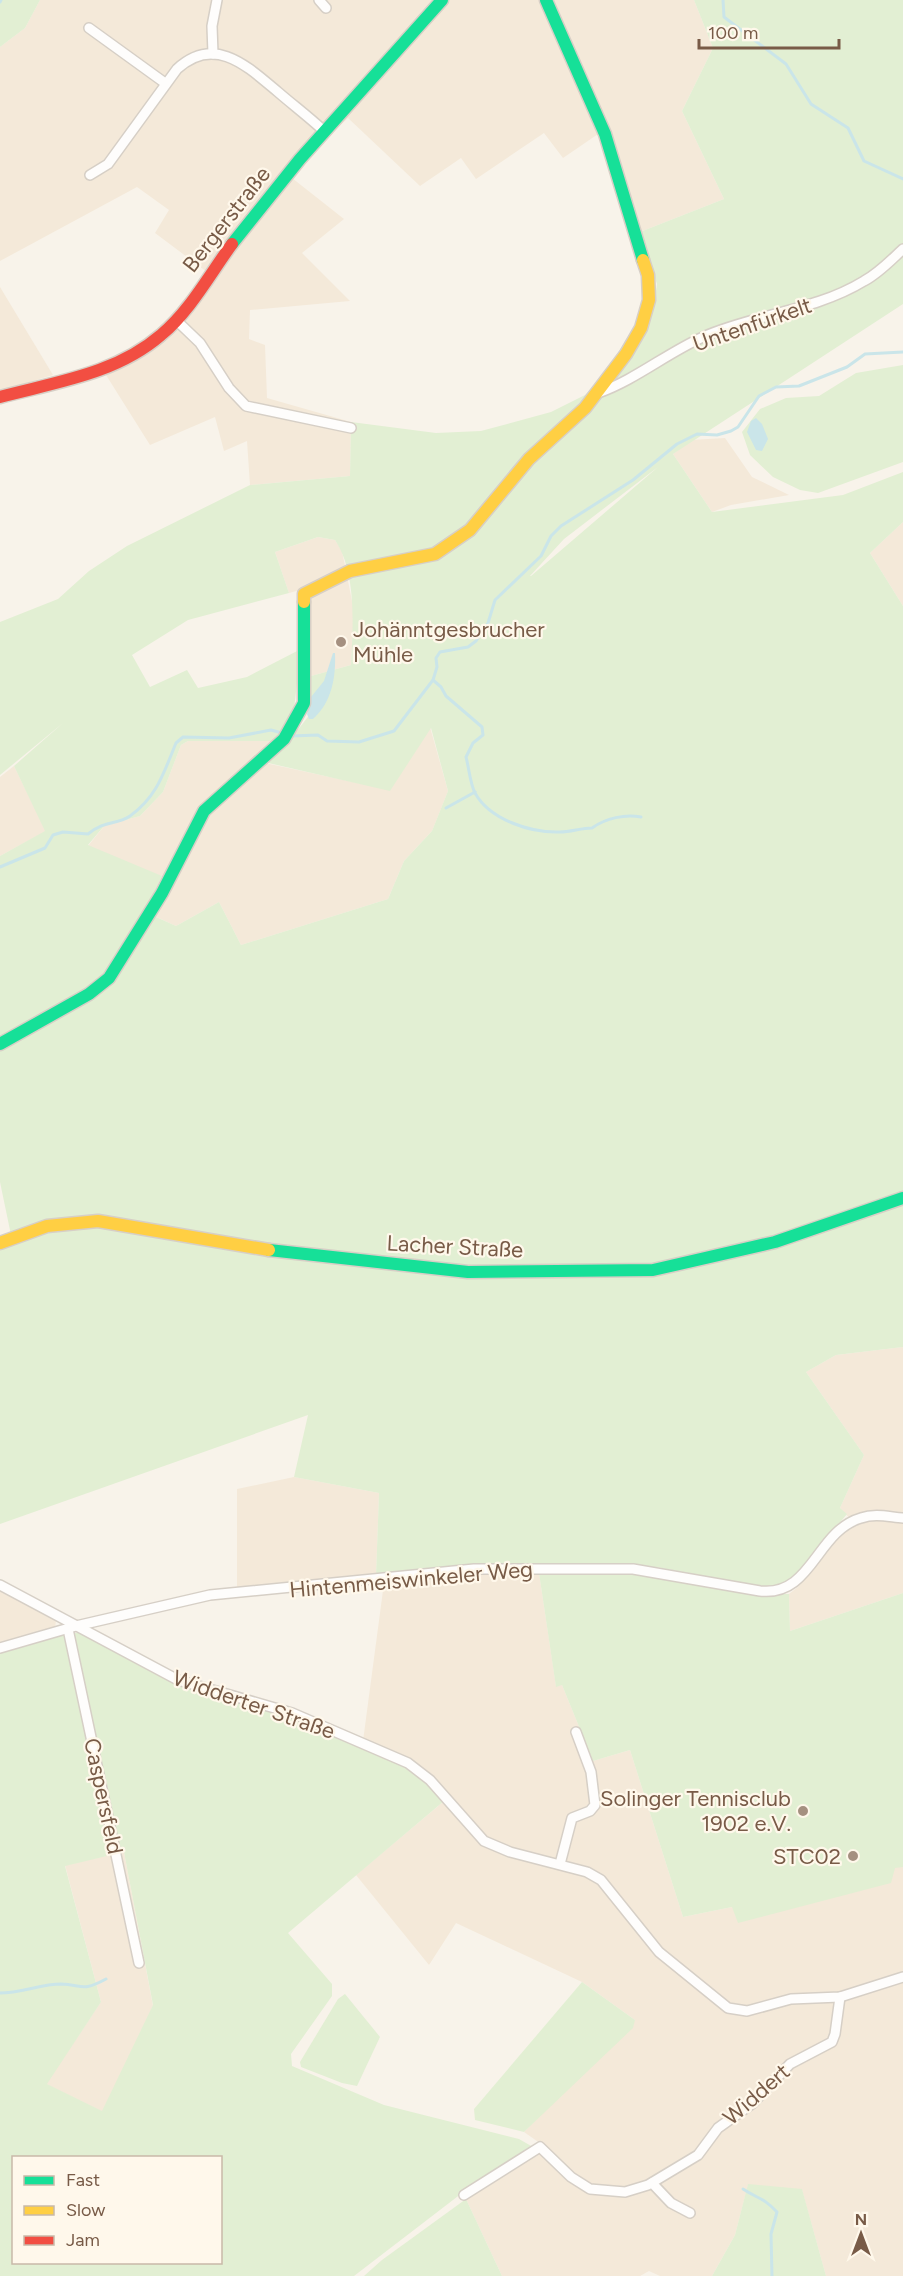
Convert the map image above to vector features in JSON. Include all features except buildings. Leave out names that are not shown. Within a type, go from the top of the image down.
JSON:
[{"type":"street","points":[[206,0],[216,5],[213,54]]},
{"type":"street","points":[[319,0],[326,8]]},
{"type":"street","name":"Bergerstraße","points":[[0,397],[109,367],[153,342],[176,320],[267,199],[324,131],[441,0]]},
{"type":"street","points":[[0,1044],[89,994],[112,974],[162,893],[204,811],[287,734],[301,713],[305,696],[304,594],[350,571],[421,558],[454,542],[480,520],[529,459],[575,419],[598,393],[627,354],[641,328],[649,300],[650,281],[605,134],[546,0]]},
{"type":"street","points":[[89,28],[165,83]]},
{"type":"street","points":[[90,175],[108,164],[165,83],[184,63],[213,54],[241,62],[324,131]]},
{"type":"street","name":"Untenfürkelt","points":[[598,393],[615,387],[703,337],[822,300],[852,288],[878,272],[903,249]]},
{"type":"street","points":[[176,320],[200,343],[229,388],[246,406],[351,428]]},
{"type":"street","name":"Lacher Straße","points":[[0,1243],[47,1226],[98,1221],[246,1248],[468,1272],[653,1270],[775,1242],[903,1198]]},
{"type":"street","name":"Hintenmeiswinkeler Weg","points":[[0,1648],[210,1595],[474,1569],[633,1569],[760,1591],[779,1592],[795,1583],[823,1548],[850,1522],[874,1515],[903,1518]]},
{"type":"street","name":"Widderter Straße","points":[[0,1585],[72,1628],[178,1680],[292,1713],[404,1761],[430,1780],[484,1840],[500,1849],[587,1872],[601,1880],[659,1952],[728,2008],[747,2011],[791,1999],[840,1997],[903,1977]]},
{"type":"street","name":"Caspersfeld","points":[[72,1628],[139,1963]]},
{"type":"street","points":[[560,1864],[572,1818],[590,1811],[595,1805],[591,1772],[576,1732]]},
{"type":"street","name":"Widdert","points":[[464,2195],[540,2147],[571,2177],[593,2190],[625,2192],[652,2183],[698,2155],[720,2125],[753,2103],[790,2064],[832,2042],[840,1997]]},
{"type":"street","points":[[652,2183],[671,2203],[690,2213]]},
{"type":"shaded area","points":[[40,0],[694,0],[713,48],[682,111],[724,199],[640,232],[601,132],[563,158],[544,133],[476,179],[461,158],[420,186],[348,118],[310,154],[292,178],[344,219],[302,253],[350,301],[250,310],[249,339],[265,345],[267,398],[351,422],[350,476],[250,485],[247,441],[224,451],[215,417],[150,445],[106,375],[154,350],[187,316],[215,278],[155,233],[169,210],[137,187],[0,261],[0,47],[25,28]]},
{"type":"shaded area","points":[[0,287],[53,375],[0,391]]},
{"type":"shaded area","points":[[725,438],[752,477],[789,495],[731,505],[712,512],[673,454],[691,440]]},
{"type":"shaded area","points":[[903,522],[903,606],[870,553]]},
{"type":"shaded area","points":[[318,537],[335,540],[342,551],[354,611],[351,665],[311,676],[307,600],[300,590],[289,593],[275,552]]},
{"type":"shaded area","points":[[430,727],[448,791],[432,831],[404,861],[388,899],[241,945],[219,902],[176,926],[152,915],[170,880],[88,846],[104,826],[140,816],[163,792],[181,745],[188,741],[278,741],[256,761],[390,790]]},
{"type":"shaded area","points":[[14,766],[46,831],[0,856],[0,777]]},
{"type":"shaded area","points":[[903,1347],[903,1593],[790,1631],[789,1594],[798,1587],[836,1540],[855,1524],[840,1508],[864,1455],[806,1372],[836,1355]]},
{"type":"shaded area","points":[[294,1477],[379,1493],[376,1576],[237,1591],[237,1489]]},
{"type":"shaded area","points":[[471,1573],[539,1573],[556,1686],[562,1685],[593,1761],[630,1750],[683,1917],[732,1907],[903,1754],[903,2276],[826,2276],[802,2190],[748,2185],[735,2235],[712,2276],[660,2276],[649,2271],[640,2276],[502,2276],[466,2199],[547,2148],[524,2132],[635,2020],[582,1982],[456,1923],[429,1965],[356,1875],[449,1797],[418,1765],[401,1755],[363,1741],[384,1583]]},
{"type":"shaded area","points":[[0,1590],[56,1620],[55,1629],[0,1645]]},
{"type":"shaded area","points":[[124,1852],[153,2006],[103,2112],[46,2084],[101,2002],[65,1865]]},
{"type":"green space","points":[[0,0],[40,0],[25,28],[0,47]]},
{"type":"green space","points":[[694,0],[903,0],[903,304],[673,454],[712,512],[843,495],[903,472],[903,522],[870,553],[903,606],[903,1195],[781,1234],[672,1264],[469,1268],[246,1244],[91,1215],[57,1219],[11,1235],[0,1182],[0,856],[45,831],[14,766],[63,723],[0,775],[0,622],[58,599],[89,571],[127,546],[250,485],[350,476],[351,422],[436,433],[481,431],[551,412],[585,395],[606,372],[642,314],[653,311],[657,284],[640,232],[724,199],[682,111],[713,48]],"holes":[[[658,467],[531,576],[530,576],[564,539]],[[318,537],[335,540],[347,568],[352,600],[351,665],[311,676],[311,713],[289,741],[264,762],[390,791],[431,728],[448,791],[432,831],[404,861],[388,899],[241,945],[219,902],[176,926],[145,912],[162,876],[88,845],[104,826],[140,816],[163,792],[181,745],[188,741],[278,741],[294,709],[301,649],[247,677],[198,688],[187,670],[150,687],[132,655],[188,620],[289,593],[275,552]]]},
{"type":"green space","points":[[903,365],[903,462],[818,493],[800,490],[773,477],[750,455],[742,432],[760,409],[786,398],[819,396],[856,373]]},
{"type":"green space","points":[[903,1204],[903,1347],[836,1355],[806,1372],[864,1455],[840,1508],[847,1514],[788,1585],[769,1589],[657,1567],[514,1565],[376,1576],[379,1493],[294,1477],[308,1415],[0,1524],[0,1248],[43,1232],[106,1226],[468,1277],[673,1272],[763,1250]]},
{"type":"green space","points":[[539,1573],[638,1573],[760,1594],[789,1594],[790,1631],[903,1593],[903,1867],[895,1868],[891,1883],[738,1923],[732,1907],[683,1917],[630,1750],[593,1761],[562,1685],[556,1687]]},
{"type":"green space","points":[[68,1633],[80,1633],[179,1684],[278,1712],[401,1762],[423,1777],[444,1801],[288,1933],[332,1984],[332,1996],[291,2054],[292,2066],[384,2105],[519,2139],[533,2147],[466,2190],[354,2276],[0,2276],[0,1652]],"holes":[[[124,1852],[153,2005],[102,2111],[47,2084],[101,2002],[65,1866]]]},
{"type":"green space","points":[[582,1982],[635,2020],[633,2028],[524,2132],[475,2120],[474,2109]]},
{"type":"green space","points":[[345,1994],[380,2037],[357,2086],[342,2083],[301,2067],[300,2062],[338,1999]]},
{"type":"green space","points":[[748,2184],[802,2189],[826,2276],[712,2276],[735,2235]]},
{"type":"green space","points":[[466,2199],[502,2276],[364,2276],[382,2260]]},
{"type":"water","points":[[756,418],[762,424],[768,439],[762,451],[756,450],[747,432],[751,421]]},
{"type":"water","points":[[333,653],[335,653],[335,671],[332,689],[325,705],[313,719],[309,719],[307,714],[311,697],[324,681]]},
{"type":"waterway","points":[[723,0],[724,17],[786,64],[811,104],[848,128],[864,161],[903,179]]},
{"type":"waterway","points":[[291,736],[318,735],[327,741],[359,742],[394,731],[433,680],[437,667],[436,658],[440,652],[468,647],[476,641],[488,623],[495,600],[541,556],[551,536],[561,526],[633,480],[677,444],[697,434],[717,435],[738,427],[759,396],[776,387],[799,386],[847,367],[865,354],[903,352]]},
{"type":"waterway","points":[[433,680],[446,696],[482,727],[483,735],[473,743],[466,757],[475,793],[491,811],[512,823],[549,832],[592,828],[616,818],[641,817]]},
{"type":"waterway","points":[[0,867],[45,848],[53,835],[63,832],[88,834],[130,816],[147,801],[163,774],[176,743],[183,737],[229,738],[271,730],[282,733]]},
{"type":"waterway","points":[[446,808],[475,792]]},
{"type":"waterway","points":[[0,1993],[53,1984],[87,1987],[106,1979]]},
{"type":"waterway","points":[[743,2189],[764,2201],[777,2212],[771,2234],[772,2276]]},
{"type":"traffic: fast","points":[[232,244],[300,159],[442,0]]},
{"type":"traffic: fast","points":[[546,0],[605,134],[643,260]]},
{"type":"traffic: fast","points":[[0,1044],[89,994],[109,978],[162,893],[204,811],[284,739],[304,703],[304,602]]},
{"type":"traffic: fast","points":[[269,1250],[468,1272],[653,1270],[775,1242],[903,1198]]},
{"type":"traffic: slow","points":[[304,602],[304,594],[350,571],[435,554],[470,530],[529,459],[585,408],[626,354],[641,328],[649,300],[648,275],[643,260]]},
{"type":"traffic: slow","points":[[0,1243],[47,1226],[98,1221],[269,1250]]},
{"type":"traffic: jam","points":[[0,397],[85,375],[125,359],[143,348],[161,335],[181,315],[232,244]]},
{"type":"place","name":"Johänntgesbrucher Mühle","points":[[341,642]]},
{"type":"place","name":"Solinger Tennisclub 1902 e.V.","points":[[803,1811]]},
{"type":"place","name":"STC02","points":[[853,1856]]}]
